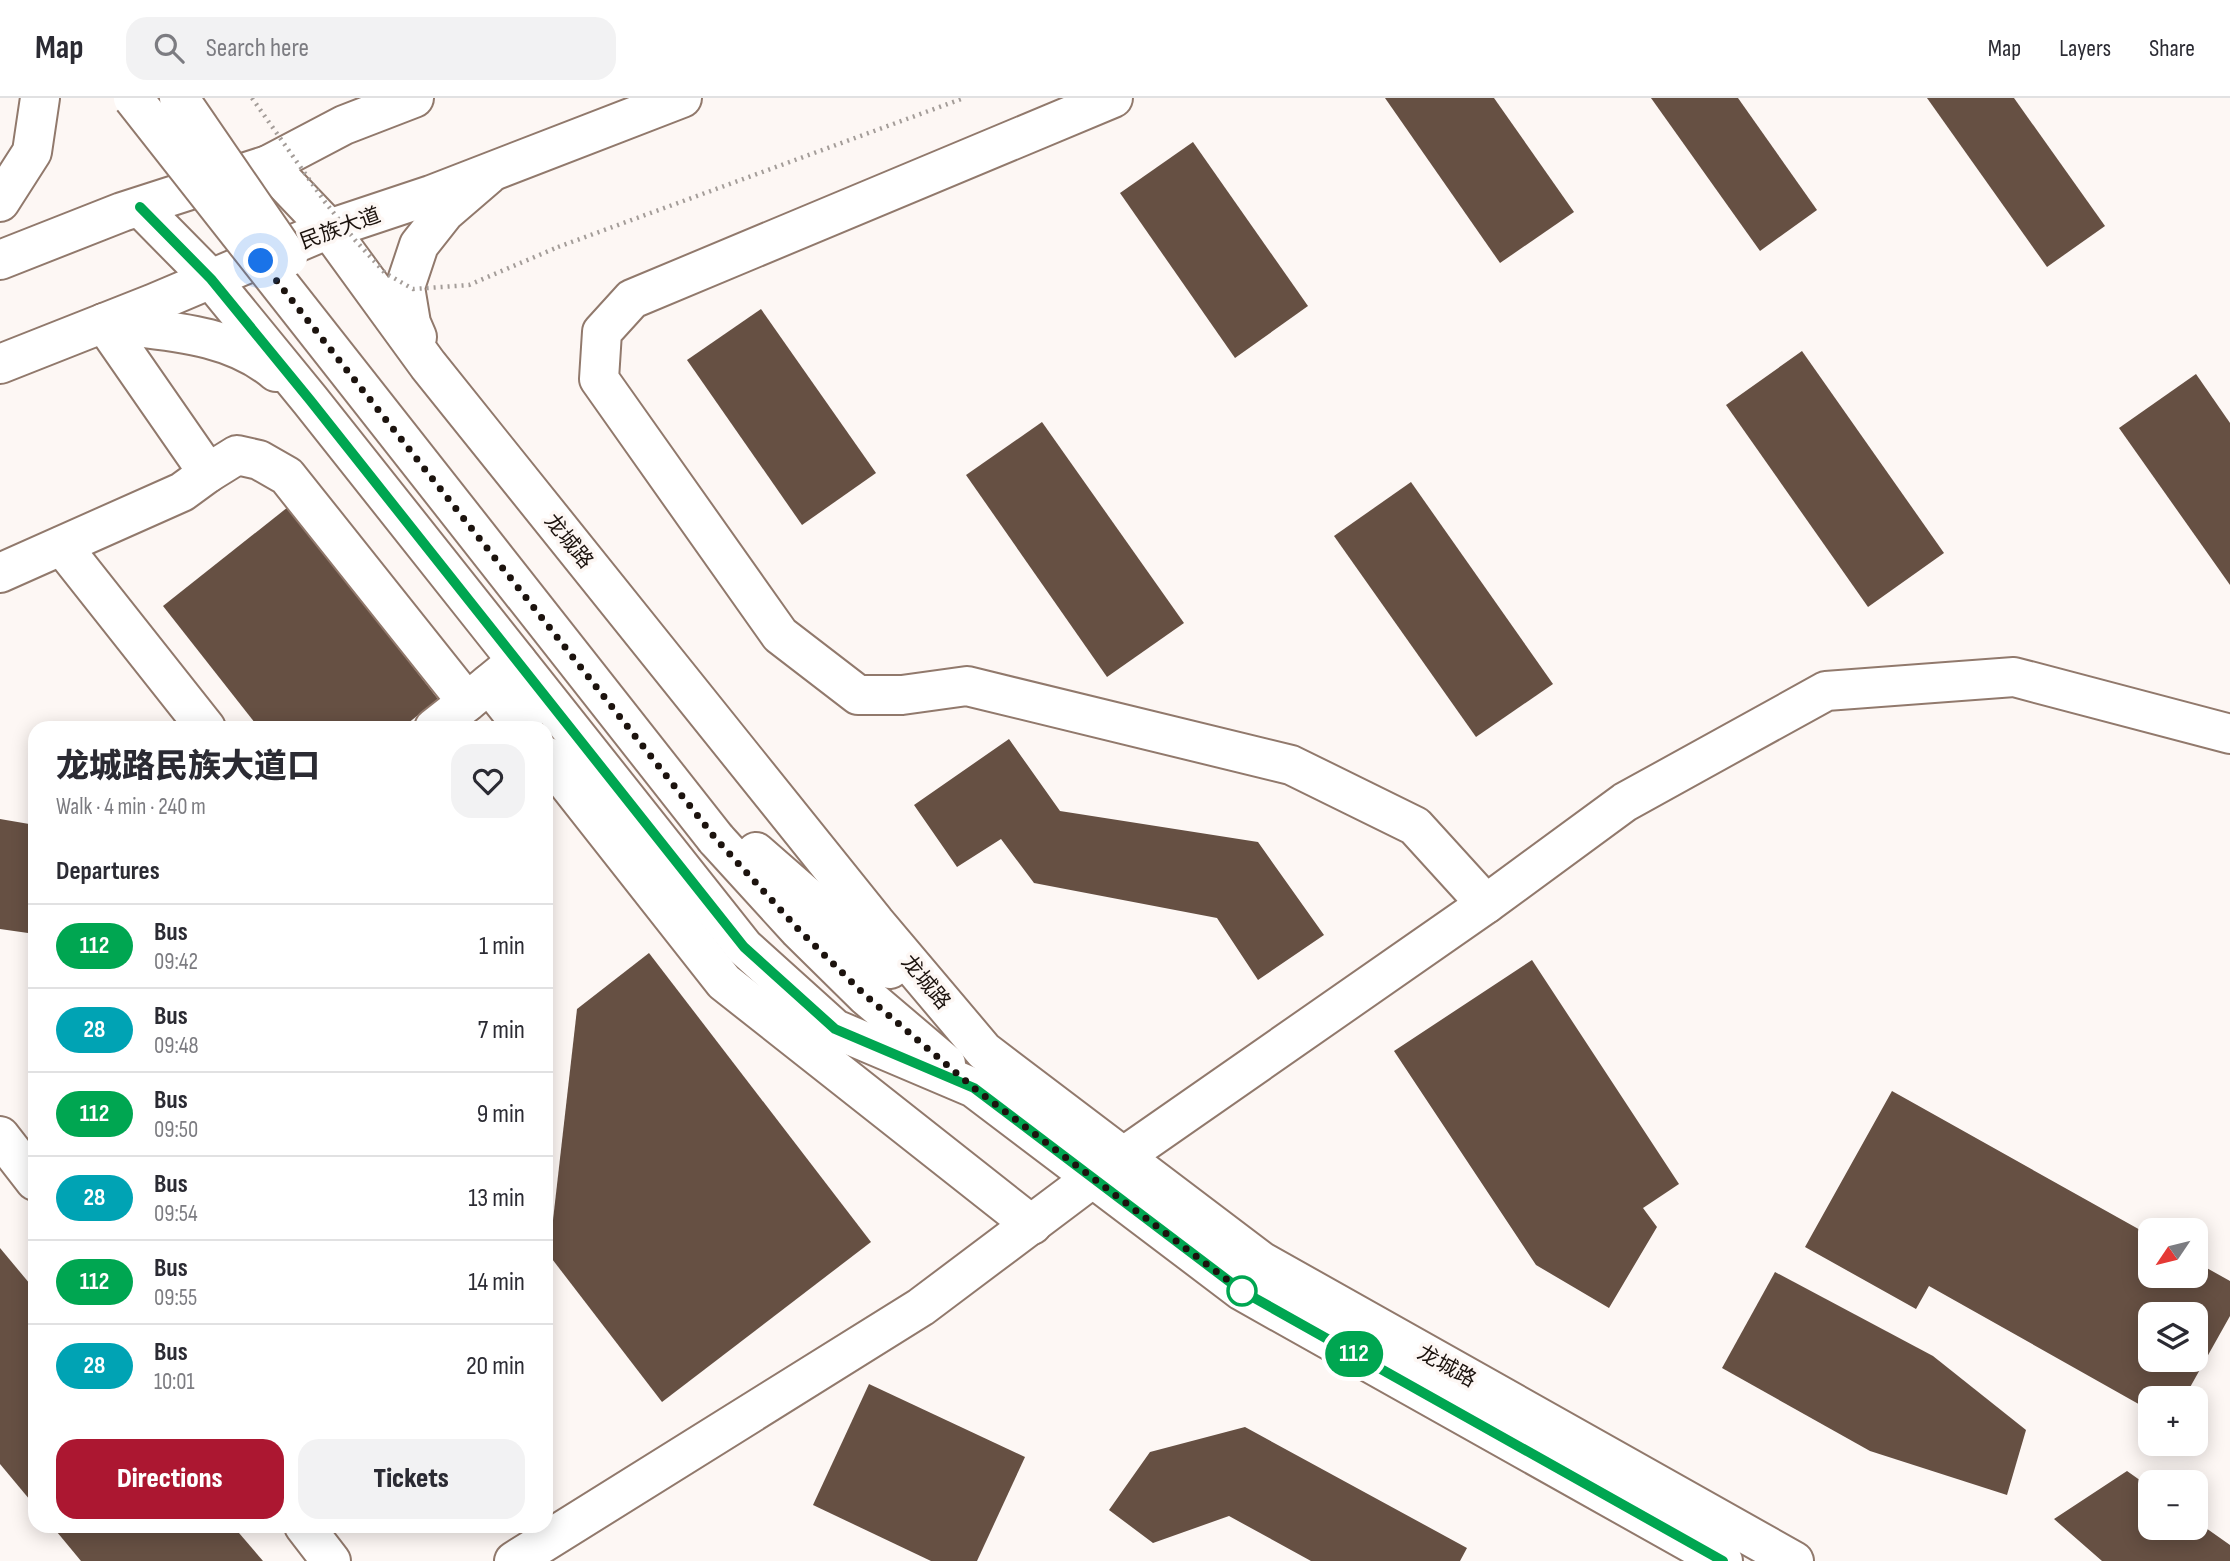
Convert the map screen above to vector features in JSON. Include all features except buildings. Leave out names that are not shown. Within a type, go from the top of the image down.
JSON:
[{"type":"street","points":[[6,175],[32,152],[40,98]]},
{"type":"street","points":[[133,98],[799,930],[866,996],[974,1088]]},
{"type":"street","points":[[153,98],[357,356],[722,834],[984,1051]]},
{"type":"street","points":[[179,98],[357,356]]},
{"type":"street","points":[[0,260],[140,207],[268,165],[356,112],[414,98]]},
{"type":"street","name":"民族大道","points":[[0,363],[104,323],[329,229],[491,172],[682,98]]},
{"type":"street","points":[[1113,98],[632,299],[602,332],[599,379],[780,635],[858,695],[902,695],[967,686],[1292,765],[1415,826],[1486,904]]},
{"type":"street","name":"龙城路","points":[[268,165],[329,229],[428,365],[875,922],[984,1051],[1242,1291],[1723,1561]]},
{"type":"street","points":[[428,365],[411,323],[405,287],[419,245],[444,212],[491,172]]},
{"type":"street","name":"龙城路","points":[[140,207],[211,279],[310,400],[491,682],[528,721]]},
{"type":"street","points":[[104,323],[217,341],[249,353],[270,366],[310,400]]},
{"type":"street","points":[[104,323],[208,474]]},
{"type":"street","points":[[0,573],[182,492],[237,455],[259,460],[287,476],[491,682],[519,721]]},
{"type":"street","points":[[62,546],[200,721]]},
{"type":"street","points":[[514,1561],[921,1307],[1110,1167],[1486,904],[1625,802],[1826,691],[2014,677],[2230,734]]},
{"type":"street","points":[[443,721],[491,682]]},
{"type":"street","name":"龙城路","points":[[553,747],[744,947],[835,1029],[974,1088],[1110,1167],[1261,1261],[1794,1561]]},
{"type":"street","points":[[553,766],[724,982],[1032,1225]]},
{"type":"street","points":[[0,1136],[28,1172]]},
{"type":"street","points":[[309,1533],[331,1561]]},
{"type":"path","points":[[252,98],[355,240],[385,273],[413,289],[469,285],[558,247],[964,98]]},
{"type":"bus line","name":"112","points":[[140,207],[211,279],[310,400],[744,947],[835,1029],[974,1088],[1242,1291],[1723,1561]]},
{"type":"route","points":[[261,261],[716,839],[799,930],[866,996],[974,1088],[1242,1291]]}]
